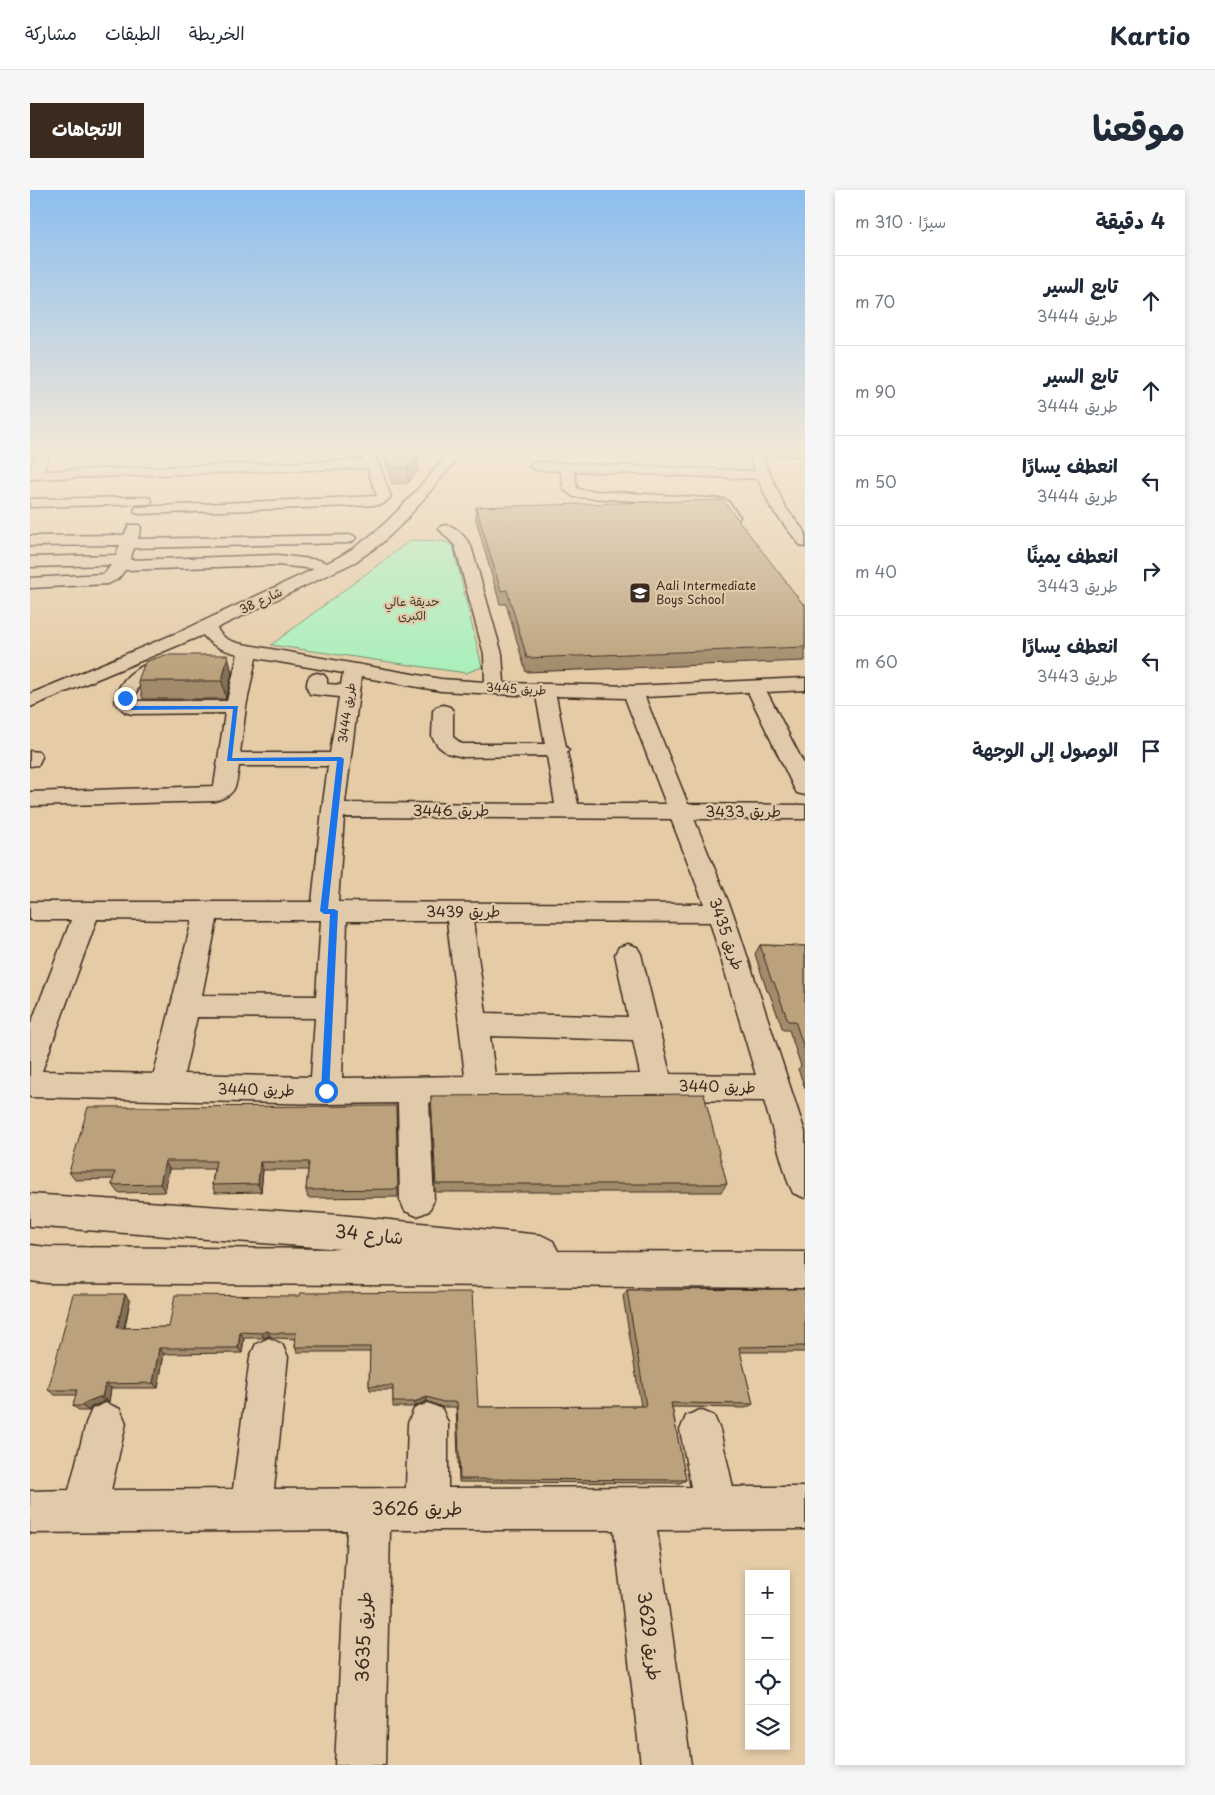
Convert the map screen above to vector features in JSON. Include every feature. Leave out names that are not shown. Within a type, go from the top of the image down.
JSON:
[{"type":"street","points":[[30,541],[98,524]]},
{"type":"street","points":[[30,584],[102,581],[112,577],[136,524]]},
{"type":"street","points":[[232,524],[348,538]]},
{"type":"street","name":"شارع 38","points":[[30,691],[197,628],[276,585],[322,568],[376,531],[382,524]]},
{"type":"street","name":"شارع 38","points":[[30,701],[197,628],[367,547],[393,524]]},
{"type":"street","points":[[791,524],[805,542]]},
{"type":"street","points":[[271,562],[322,556],[363,528]]},
{"type":"street","points":[[446,529],[463,546],[480,607],[495,612],[499,617],[505,643],[493,654],[496,689]]},
{"type":"street","points":[[342,555],[343,546],[348,538]]},
{"type":"street","points":[[30,562],[271,562],[322,568]]},
{"type":"street","points":[[271,562],[277,573],[276,585]]},
{"type":"street","name":"طريق 3445","points":[[197,628],[195,640],[238,656],[353,668],[441,685],[545,691],[634,692],[805,684]]},
{"type":"street","points":[[30,799],[215,794],[224,788],[236,707],[238,656]]},
{"type":"street","points":[[192,665],[155,668],[138,675],[131,682],[127,690],[125,703],[132,708],[236,707]]},
{"type":"street","name":"طريق 3444","points":[[326,1091],[330,1007],[329,911],[334,810],[353,668]]},
{"type":"street","points":[[579,691],[586,682],[595,679],[805,671]]},
{"type":"street","points":[[317,679],[317,690],[350,691]]},
{"type":"street","points":[[755,686],[805,788]]},
{"type":"street","points":[[545,691],[558,750],[568,811]]},
{"type":"street","name":"طريق 3435","points":[[634,692],[720,913],[805,1182]]},
{"type":"street","points":[[443,711],[442,734],[444,743],[452,749],[463,751],[558,750]]},
{"type":"street","name":"طريق 3444","points":[[229,760],[341,759]]},
{"type":"street","name":"طريق 3446","points":[[334,810],[680,812]]},
{"type":"street","name":"طريق 3433","points":[[680,812],[805,812]]},
{"type":"street","points":[[30,1065],[38,1024],[87,910]]},
{"type":"street","name":"طريق 3439","points":[[30,911],[720,913]]},
{"type":"street","points":[[166,1088],[202,940],[206,911]]},
{"type":"street","points":[[459,912],[482,1089]]},
{"type":"street","name":"طريق 3440","points":[[628,954],[658,1086]]},
{"type":"street","points":[[186,1006],[330,1007]]},
{"type":"street","points":[[473,1024],[645,1029]]},
{"type":"street","name":"طريق 3440","points":[[30,1084],[326,1091],[658,1086],[776,1088]]},
{"type":"street","points":[[413,1090],[417,1200]]},
{"type":"street","name":"شارع 34","points":[[30,1211],[340,1232],[707,1270]]},
{"type":"street","name":"شارع 34","points":[[30,1263],[66,1265],[805,1270]]},
{"type":"street","points":[[252,1510],[269,1357]]},
{"type":"street","points":[[85,1512],[106,1423]]},
{"type":"street","points":[[427,1509],[428,1423]]},
{"type":"street","points":[[700,1430],[716,1508]]},
{"type":"street","name":"طريق 3629","points":[[633,1508],[666,1765]]},
{"type":"street","name":"طريق 3626","points":[[30,1512],[805,1508]]},
{"type":"street","name":"طريق 3635","points":[[360,1765],[369,1509]]},
{"type":"green space","name":"حديقة عالي الكبرى","points":[[411,540],[443,541],[453,546],[482,667],[466,673],[271,645]]},
{"type":"building","name":"Aali Intermediate Boys School","points":[[481,524],[742,524],[803,604],[805,604],[805,647],[527,658],[507,590],[501,591]]},
{"type":"building","points":[[165,655],[228,655],[222,681],[138,681],[145,662]]},
{"type":"building","points":[[760,945],[805,946],[805,1051],[795,1021],[788,1021],[774,982],[772,982]]},
{"type":"building","points":[[704,1094],[727,1184],[436,1184],[431,1096]]},
{"type":"building","points":[[396,1106],[398,1189],[306,1190],[309,1162],[260,1162],[258,1184],[212,1185],[216,1161],[165,1161],[160,1184],[112,1185],[115,1172],[69,1172],[88,1107]]},
{"type":"building","points":[[805,1289],[805,1346],[739,1347],[753,1404],[671,1403],[686,1480],[460,1479],[457,1402],[443,1402],[427,1397],[414,1402],[393,1402],[393,1386],[369,1386],[370,1347],[295,1347],[296,1333],[240,1332],[238,1348],[159,1348],[153,1383],[105,1384],[102,1397],[84,1403],[82,1406],[73,1406],[77,1390],[48,1390],[73,1294],[125,1294],[117,1328],[169,1327],[175,1295],[300,1296],[300,1293],[472,1292],[478,1407],[646,1406],[627,1290]]},
{"type":"place","name":"Aali Intermediate Boys School","points":[[640,593]]},
{"type":"route","points":[[125,698],[125,703],[132,708],[236,707],[229,760],[341,759],[324,911],[334,911],[326,1091]]}]
